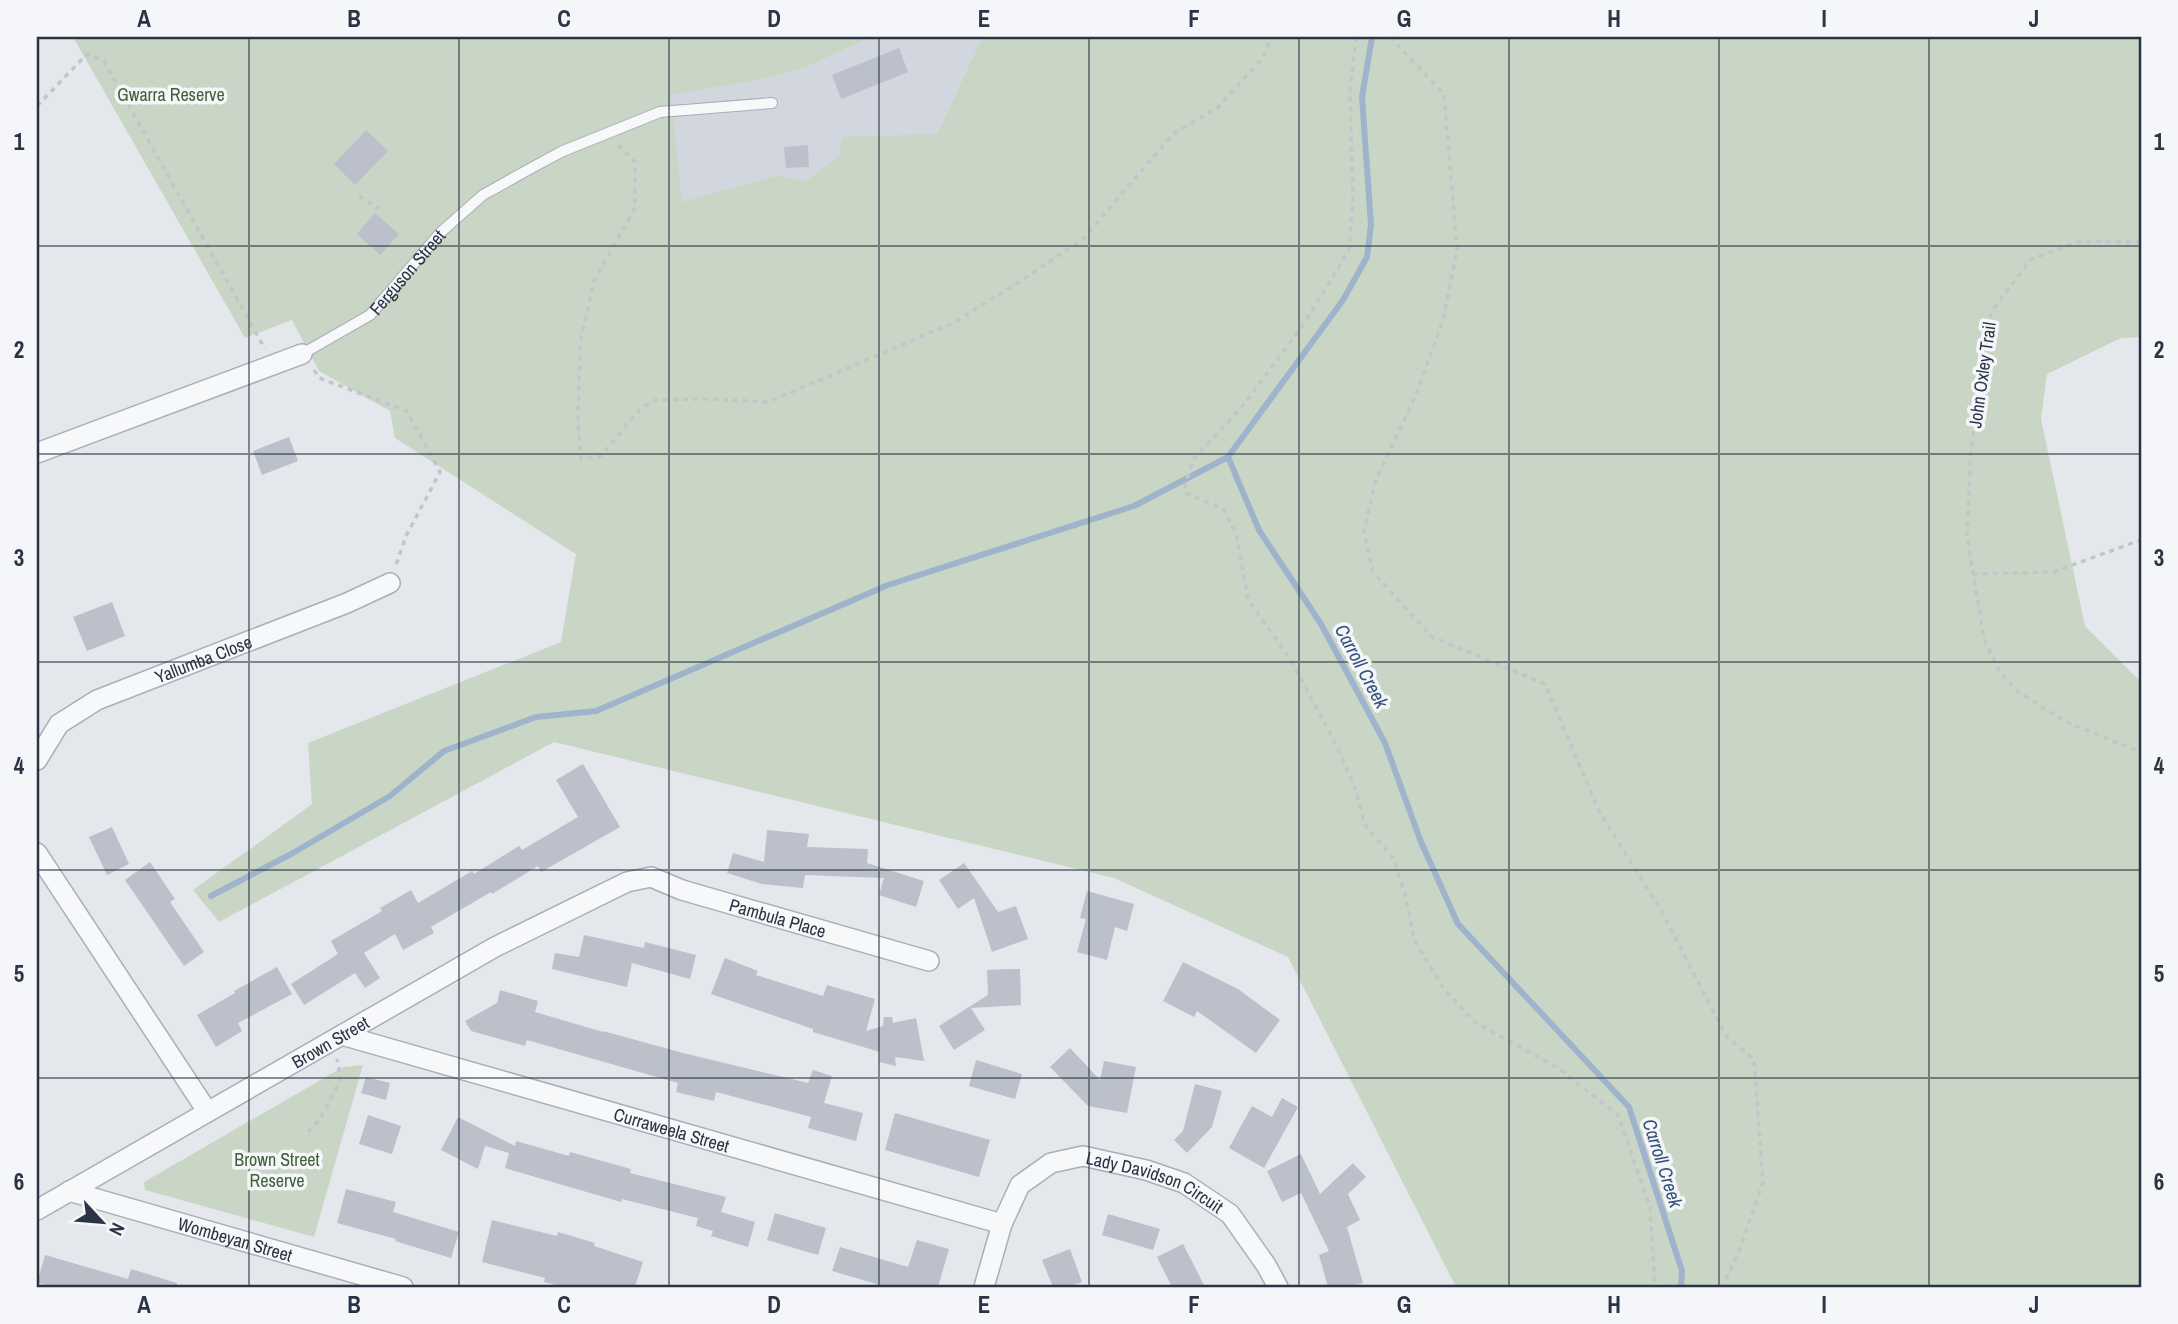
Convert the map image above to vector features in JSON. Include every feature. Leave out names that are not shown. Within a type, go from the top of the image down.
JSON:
[{"type":"street","name":"Ferguson Street","points":[[37,453],[302,354]]},
{"type":"street","name":"Yallumba Close","points":[[37,760],[59,724],[97,701],[347,603],[390,583]]},
{"type":"street","points":[[37,853],[207,1111]]},
{"type":"street","name":"Pambula Place","points":[[627,882],[651,877],[682,890],[929,961]]},
{"type":"street","name":"Brown Street","points":[[37,1210],[495,947],[627,882]]},
{"type":"street","name":"Curraweela Street","points":[[338,1037],[1002,1224]]},
{"type":"street","name":"Lady Davidson Circuit","points":[[984,1287],[1002,1224],[1020,1185],[1051,1163],[1083,1156],[1146,1170],[1184,1183],[1230,1214],[1278,1287]]},
{"type":"street","name":"Wombeyan Street","points":[[69,1191],[403,1287]]},
{"type":"lane","name":"Ferguson Street","points":[[302,354],[370,315],[442,232],[483,195],[545,161],[660,112],[772,103]]},
{"type":"path","points":[[607,133],[635,162],[635,208],[594,281],[580,343],[578,421],[581,459],[601,456],[640,409],[656,400],[768,402],[951,324],[1084,238],[1173,134],[1217,108],[1264,58],[1271,37]]},
{"type":"path","points":[[1356,37],[1350,91],[1353,201],[1349,250],[1305,322],[1246,402],[1193,460],[1185,485],[1186,493],[1223,509],[1236,533],[1248,599],[1292,662],[1334,741],[1354,785],[1365,825],[1393,858],[1406,897],[1414,940],[1444,989],[1476,1023],[1558,1068],[1618,1115],[1650,1207],[1655,1287]]},
{"type":"path","points":[[1390,37],[1398,42],[1444,94],[1457,249],[1443,320],[1416,395],[1376,479],[1364,532],[1373,572],[1432,638],[1545,684],[1599,811],[1662,912],[1726,1036],[1754,1059],[1763,1182],[1738,1254],[1722,1287]]},
{"type":"path","points":[[37,106],[88,54],[104,61],[262,346],[281,362]]},
{"type":"path","points":[[359,196],[379,209]]},
{"type":"path","name":"John Oxley Trail","points":[[2141,242],[2081,241],[2031,259],[1991,312],[1971,449],[1967,536],[1984,639],[2000,672],[2017,691],[2066,722],[2141,752]]},
{"type":"path","points":[[302,354],[319,378],[407,411],[440,472],[406,536],[390,583]]},
{"type":"path","points":[[1973,574],[2053,572],[2141,540]]},
{"type":"path","points":[[308,1132],[320,1119],[341,1079],[338,1037]]},
{"type":"shaded area","points":[[871,37],[982,37],[937,134],[840,156],[806,181],[778,175],[681,203],[671,95],[760,80],[805,68]]},
{"type":"green space","name":"Gwarra Reserve","points":[[73,37],[871,37],[805,68],[760,80],[671,95],[682,202],[778,175],[806,181],[839,156],[843,137],[937,134],[982,37],[2141,37],[2141,337],[2121,338],[2047,374],[2041,419],[2085,626],[2141,682],[2141,1287],[1456,1287],[1288,957],[1114,878],[554,742],[219,922],[193,890],[312,804],[308,743],[561,642],[576,554],[395,438],[390,411],[319,371],[292,320],[245,338]]},
{"type":"green space","name":"Brown Street Reserve","points":[[363,1065],[314,1237],[145,1190],[144,1182],[343,1067]]},
{"type":"building","points":[[899,48],[908,72],[841,99],[832,75]]},
{"type":"building","points":[[366,130],[388,151],[355,185],[334,164]]},
{"type":"building","points":[[808,145],[809,167],[786,168],[784,147]]},
{"type":"building","points":[[375,213],[399,234],[380,255],[357,234]]},
{"type":"building","points":[[289,437],[298,461],[262,475],[253,451]]},
{"type":"building","points":[[112,602],[125,636],[87,651],[73,617]]},
{"type":"building","points":[[583,764],[620,827],[541,872],[538,866],[492,894],[491,892],[431,927],[434,933],[403,950],[395,934],[364,953],[380,978],[365,988],[355,973],[304,1005],[291,984],[338,954],[331,941],[382,911],[380,908],[411,890],[418,903],[472,871],[474,874],[519,846],[522,850],[578,817],[556,780]]},
{"type":"building","points":[[112,827],[129,864],[107,875],[89,837]]},
{"type":"building","points":[[767,830],[809,834],[807,847],[868,849],[867,863],[924,881],[916,907],[879,895],[884,878],[805,875],[803,888],[762,884],[727,873],[733,853],[764,862]]},
{"type":"building","points":[[150,862],[175,899],[170,902],[204,952],[184,966],[125,880]]},
{"type":"building","points":[[964,863],[998,912],[1016,906],[1028,939],[992,952],[974,898],[958,909],[939,880]]},
{"type":"building","points":[[1087,891],[1134,904],[1127,931],[1115,927],[1107,960],[1077,952],[1086,919],[1080,918]]},
{"type":"building","points":[[584,935],[644,948],[645,942],[696,955],[690,979],[632,963],[627,987],[552,969],[555,953],[579,957]]},
{"type":"building","points":[[725,958],[758,971],[756,975],[823,996],[827,985],[875,999],[866,1031],[883,1026],[884,1017],[892,1017],[893,1023],[916,1018],[924,1061],[895,1057],[896,1066],[879,1062],[880,1052],[813,1032],[813,1029],[711,994]]},
{"type":"building","points":[[1183,962],[1238,989],[1280,1020],[1256,1053],[1197,1011],[1194,1017],[1163,1001]]},
{"type":"building","points":[[277,967],[292,994],[238,1023],[242,1031],[216,1047],[197,1015]]},
{"type":"building","points":[[1020,969],[1021,1005],[971,1008],[985,1030],[954,1050],[939,1026],[988,995],[987,970]]},
{"type":"building","points":[[500,990],[538,1001],[535,1012],[683,1053],[808,1083],[813,1070],[832,1076],[824,1103],[863,1113],[856,1141],[808,1128],[811,1117],[716,1092],[714,1101],[676,1092],[678,1083],[527,1040],[525,1046],[471,1031],[465,1021],[497,1003]]},
{"type":"building","points":[[1070,1048],[1100,1080],[1104,1061],[1136,1067],[1127,1113],[1088,1106],[1050,1067]]},
{"type":"building","points":[[976,1060],[1022,1074],[1015,1099],[969,1086]]},
{"type":"building","points":[[366,1077],[390,1083],[386,1100],[361,1093]]},
{"type":"building","points":[[1195,1084],[1222,1091],[1212,1127],[1187,1153],[1174,1140],[1183,1131]]},
{"type":"building","points":[[1282,1098],[1298,1107],[1264,1168],[1229,1148],[1252,1106],[1272,1117]]},
{"type":"building","points":[[895,1113],[990,1140],[979,1177],[885,1150]]},
{"type":"building","points":[[368,1115],[401,1126],[392,1154],[359,1144]]},
{"type":"building","points":[[458,1117],[515,1146],[516,1141],[569,1156],[570,1152],[631,1169],[630,1173],[726,1197],[721,1212],[755,1222],[748,1247],[711,1236],[713,1231],[696,1226],[698,1218],[622,1199],[621,1202],[505,1168],[509,1153],[485,1146],[478,1169],[441,1150]]},
{"type":"building","points":[[1301,1154],[1320,1194],[1353,1163],[1366,1177],[1348,1194],[1360,1220],[1347,1227],[1363,1283],[1348,1287],[1328,1287],[1319,1255],[1329,1251],[1301,1193],[1282,1202],[1267,1171]]},
{"type":"building","points":[[346,1189],[396,1202],[393,1212],[459,1232],[451,1258],[337,1223]]},
{"type":"building","points":[[775,1213],[826,1228],[818,1255],[767,1240]]},
{"type":"building","points":[[1108,1214],[1160,1229],[1153,1250],[1102,1235]]},
{"type":"building","points":[[492,1220],[557,1236],[558,1232],[643,1262],[635,1287],[563,1287],[544,1282],[545,1278],[482,1262]]},
{"type":"building","points":[[917,1240],[949,1249],[938,1287],[887,1287],[832,1271],[840,1247],[908,1267]]},
{"type":"building","points":[[1183,1244],[1205,1287],[1172,1287],[1157,1257]]},
{"type":"building","points":[[1070,1249],[1082,1282],[1067,1287],[1053,1287],[1042,1260]]},
{"type":"building","points":[[45,1255],[128,1279],[131,1269],[177,1283],[177,1287],[53,1287],[37,1283]]},
{"type":"waterway","name":"Carroll Creek","points":[[1372,37],[1362,97],[1371,225],[1367,257],[1343,300],[1228,457],[1259,530],[1321,624],[1385,743],[1421,842],[1458,924],[1629,1107],[1682,1271],[1681,1287]]},
{"type":"waterway","points":[[211,896],[293,853],[390,796],[444,751],[536,717],[596,711],[888,585],[1134,506],[1228,457]]}]
